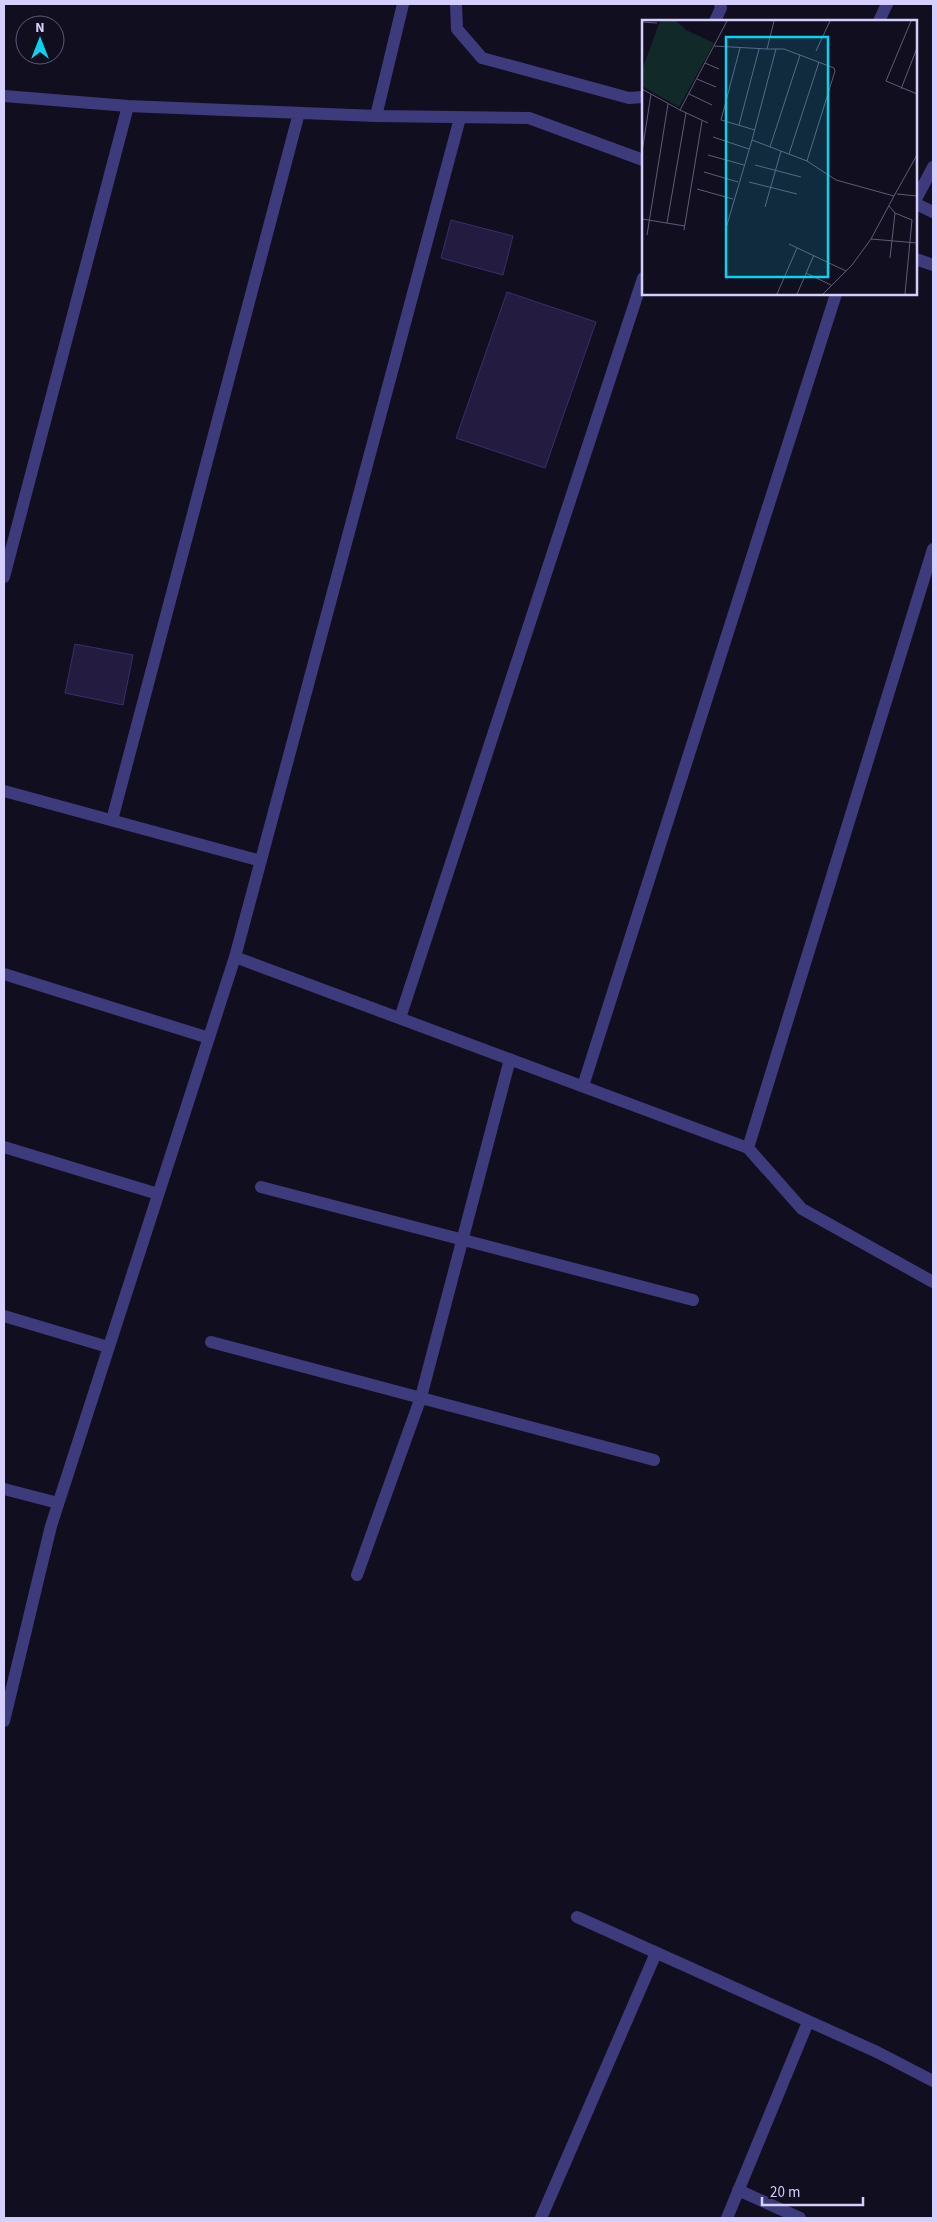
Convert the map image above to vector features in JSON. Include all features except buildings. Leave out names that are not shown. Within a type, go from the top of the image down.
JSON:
[{"type":"street","points":[[376,116],[403,4]]},
{"type":"street","points":[[456,4],[457,28],[482,58],[629,98],[642,97]]},
{"type":"street","points":[[715,20],[720,4]]},
{"type":"street","points":[[879,20],[887,4]]},
{"type":"street","points":[[4,96],[128,106],[376,116],[529,118],[642,160]]},
{"type":"street","points":[[4,578],[128,106]]},
{"type":"street","points":[[112,820],[299,113]]},
{"type":"street","points":[[4,1721],[58,1503],[234,957],[460,118]]},
{"type":"street","points":[[917,197],[933,167]]},
{"type":"street","points":[[917,204],[933,212]]},
{"type":"street","points":[[917,259],[933,265]]},
{"type":"street","points":[[400,1018],[642,281]]},
{"type":"street","points":[[583,1086],[836,295]]},
{"type":"street","points":[[748,1148],[933,549]]},
{"type":"street","points":[[4,791],[260,861]]},
{"type":"street","points":[[234,957],[748,1148],[802,1209],[933,1282]]},
{"type":"street","points":[[4,974],[209,1038]]},
{"type":"street","points":[[357,1575],[421,1397],[510,1059]]},
{"type":"street","points":[[4,1147],[158,1194]]},
{"type":"street","points":[[260,1187],[694,1300]]},
{"type":"street","points":[[4,1316],[108,1347]]},
{"type":"street","points":[[211,1342],[654,1460]]},
{"type":"street","points":[[4,1489],[58,1503]]},
{"type":"street","points":[[577,1917],[877,2052],[933,2081]]},
{"type":"street","points":[[541,2218],[656,1953]]},
{"type":"street","points":[[726,2218],[808,2022]]},
{"type":"street","points":[[738,2190],[800,2218]]}]
